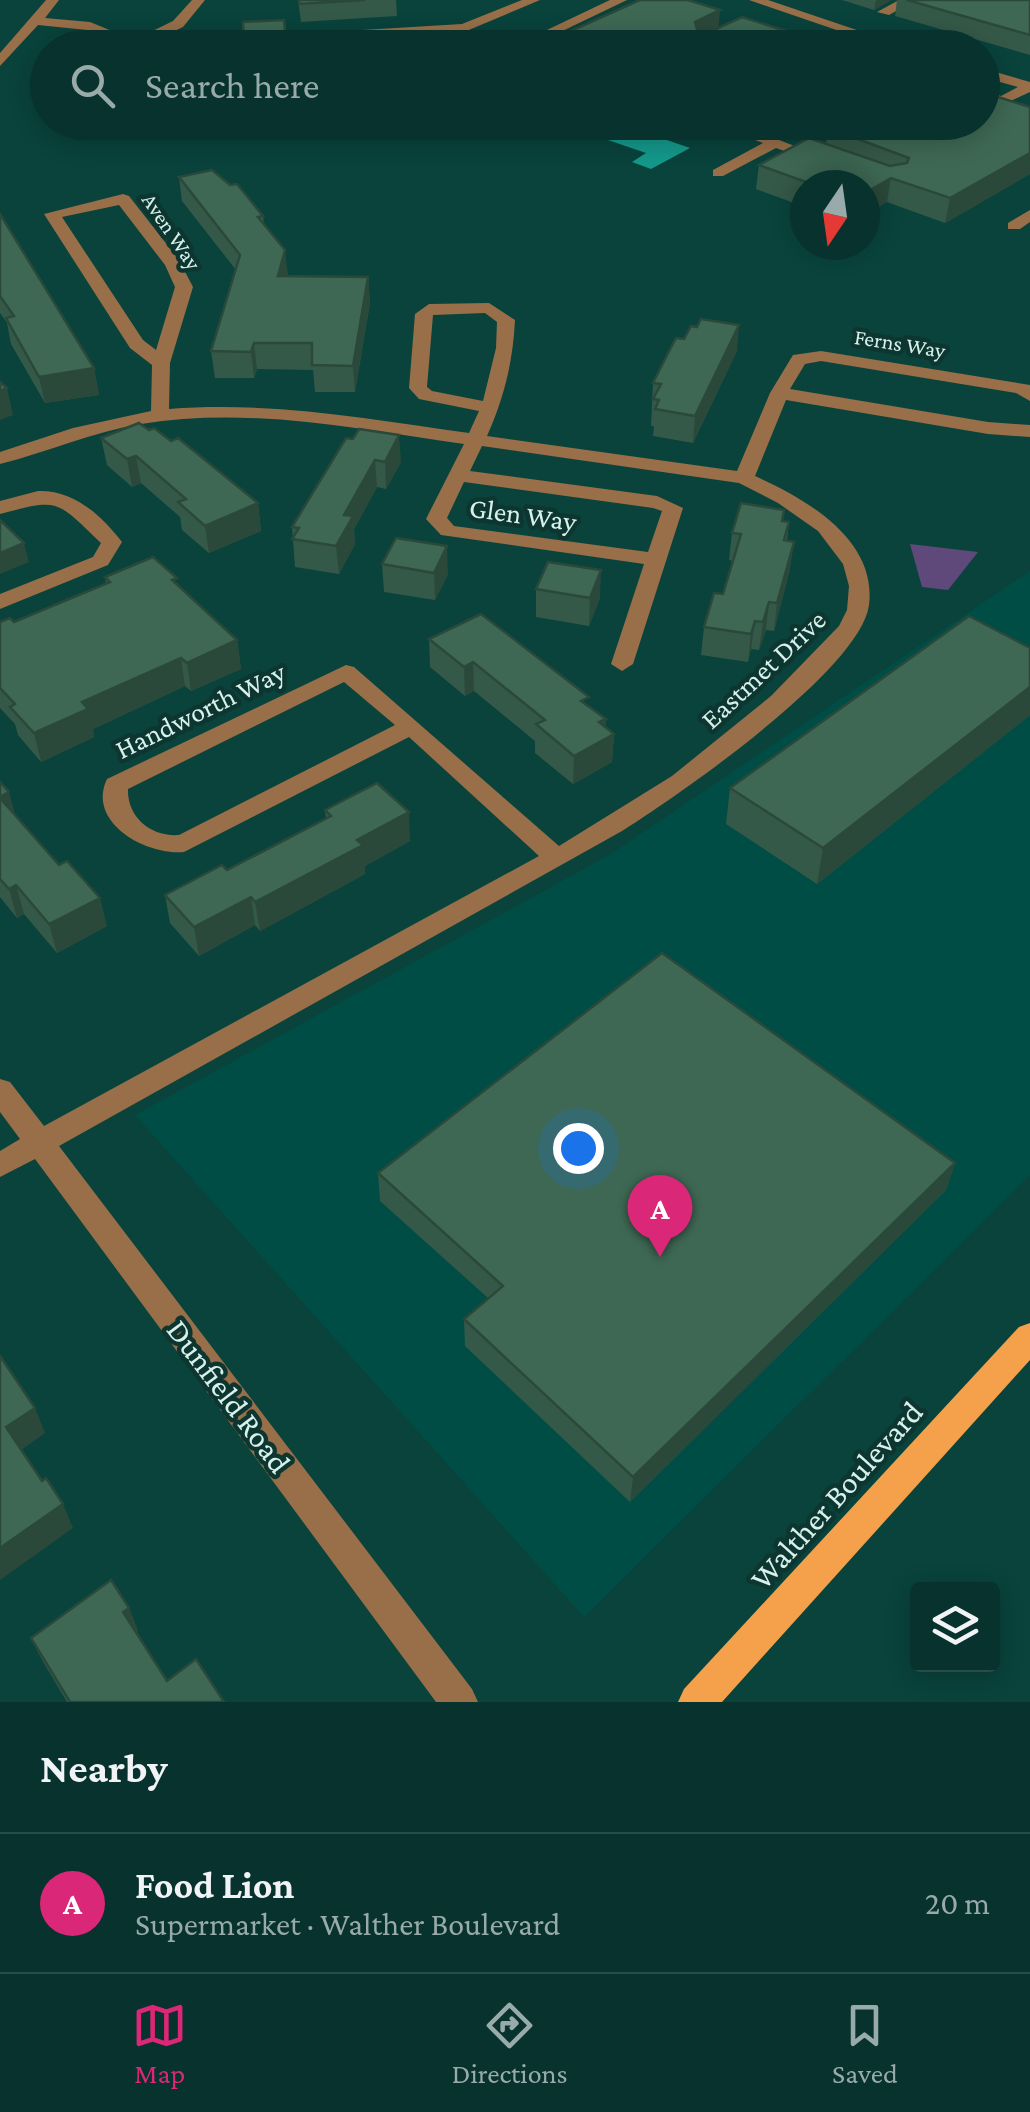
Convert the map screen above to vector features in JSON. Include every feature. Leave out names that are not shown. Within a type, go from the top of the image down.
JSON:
[{"type":"main road","name":"Walther Boulevard","points":[[696,1702],[1030,1337]]},
{"type":"street","points":[[167,30],[199,0]]},
{"type":"street","points":[[430,30],[464,28],[534,0]]},
{"type":"street","points":[[555,30],[622,0]]},
{"type":"street","points":[[756,0],[849,30]]},
{"type":"street","points":[[884,12],[910,0]]},
{"type":"street","points":[[756,22],[784,9]]},
{"type":"street","points":[[0,62],[44,11],[100,30]]},
{"type":"street","points":[[1000,77],[1030,86]]},
{"type":"street","points":[[1000,101],[1030,86]]},
{"type":"street","points":[[767,140],[826,160]]},
{"type":"street","points":[[718,174],[775,143]]},
{"type":"street","name":"Aven Way","points":[[160,415],[161,363],[184,287],[172,264],[123,199],[52,214],[136,344],[161,363]]},
{"type":"street","points":[[1030,215],[1014,226],[1030,231]]},
{"type":"street","points":[[488,308],[506,320],[502,374],[491,408],[426,395],[418,388],[424,314],[429,309],[488,308]]},
{"type":"street","name":"Ferns Way","points":[[744,478],[779,393],[799,359],[821,356],[1022,388],[1030,395]]},
{"type":"street","points":[[779,393],[988,428],[1030,431]]},
{"type":"street","name":"Glen Way","points":[[491,408],[480,440],[457,475],[436,519],[448,532],[656,560]]},
{"type":"street","name":"Eastmet Drive","points":[[0,458],[78,433],[160,415],[280,414],[744,478],[804,509],[842,548],[858,575],[860,590],[858,614],[834,650],[708,762],[622,819],[0,1165]]},
{"type":"street","name":"Glen Way","points":[[457,475],[657,502],[673,508],[622,664]]},
{"type":"street","points":[[0,508],[34,495],[64,498],[112,542],[101,561],[0,602]]},
{"type":"street","name":"Handworth Way","points":[[411,726],[168,848],[154,844],[116,809],[116,785],[346,672],[411,726],[555,857]]},
{"type":"street","name":"Dunfield Road","points":[[0,1090],[459,1702]]},
{"type":"shaded area","points":[[608,140],[667,140],[690,148],[651,169],[632,162],[646,153]]},
{"type":"shaded area","points":[[910,544],[978,552],[948,590],[922,587]]},
{"type":"shaded area","points":[[1030,571],[1030,1175],[584,1617],[135,1115],[611,854]]},
{"type":"building","points":[[299,0],[365,0],[299,4]]},
{"type":"building","points":[[640,0],[688,0],[720,10],[695,22],[697,29],[716,29],[742,17],[783,30],[573,30]]},
{"type":"building","points":[[907,0],[1030,0],[1030,35]]},
{"type":"building","points":[[284,20],[285,30],[243,30],[243,22]]},
{"type":"building","points":[[1000,98],[1030,107],[1030,153],[950,198],[891,178],[880,184],[880,170],[790,170],[790,176],[759,165],[805,140],[890,166],[907,163],[909,158],[860,140],[1000,140]]},
{"type":"building","points":[[212,170],[230,185],[237,184],[285,250],[278,276],[368,277],[353,366],[312,365],[312,343],[254,343],[251,352],[211,351],[240,255],[179,177]]},
{"type":"building","points":[[0,214],[94,368],[39,377],[6,318],[14,316],[0,296]]},
{"type":"building","points":[[701,319],[739,325],[695,416],[655,409],[659,400],[653,399],[661,384],[653,383],[666,357],[676,338],[684,339],[691,326],[697,327]]},
{"type":"building","points":[[139,423],[171,441],[178,438],[258,503],[205,526],[178,502],[186,499],[136,456],[127,459],[101,438]]},
{"type":"building","points":[[359,429],[399,435],[385,462],[375,460],[344,515],[353,516],[336,546],[292,539],[299,528],[292,527],[346,438],[353,439]]},
{"type":"building","points":[[741,503],[784,510],[782,521],[789,522],[784,540],[794,542],[777,603],[769,602],[763,622],[755,621],[751,634],[704,627],[714,593],[723,594],[741,534],[732,533]]},
{"type":"building","points":[[0,520],[24,543],[0,553]]},
{"type":"building","points":[[396,538],[447,546],[434,573],[382,564]]},
{"type":"building","points":[[153,557],[177,578],[172,580],[237,640],[187,663],[181,658],[82,702],[88,709],[34,733],[10,707],[15,704],[0,688],[0,622],[10,618],[14,622],[110,582],[105,577]]},
{"type":"building","points":[[548,562],[601,570],[590,598],[536,589]]},
{"type":"building","points":[[481,614],[589,697],[581,701],[606,719],[599,722],[614,734],[574,756],[536,724],[545,720],[473,662],[464,667],[429,639]]},
{"type":"building","points":[[969,616],[1030,648],[1030,687],[823,848],[730,788]]},
{"type":"building","points":[[0,782],[9,792],[0,797]]},
{"type":"building","points":[[377,783],[409,812],[357,840],[363,845],[255,902],[251,897],[194,927],[165,895],[222,865],[227,870],[331,816],[325,810]]},
{"type":"building","points":[[0,798],[59,865],[67,861],[100,898],[49,924],[16,885],[9,889],[0,879]]},
{"type":"building","points":[[662,953],[955,1163],[633,1477],[464,1319],[503,1286],[378,1173]]},
{"type":"building","points":[[0,1356],[35,1408],[6,1427],[42,1481],[46,1478],[63,1504],[0,1548]]},
{"type":"building","points":[[111,1580],[129,1608],[123,1612],[167,1681],[196,1659],[224,1702],[70,1702],[31,1638]]},
{"type":"place","name":"Food Lion","points":[[660,1257]]}]
